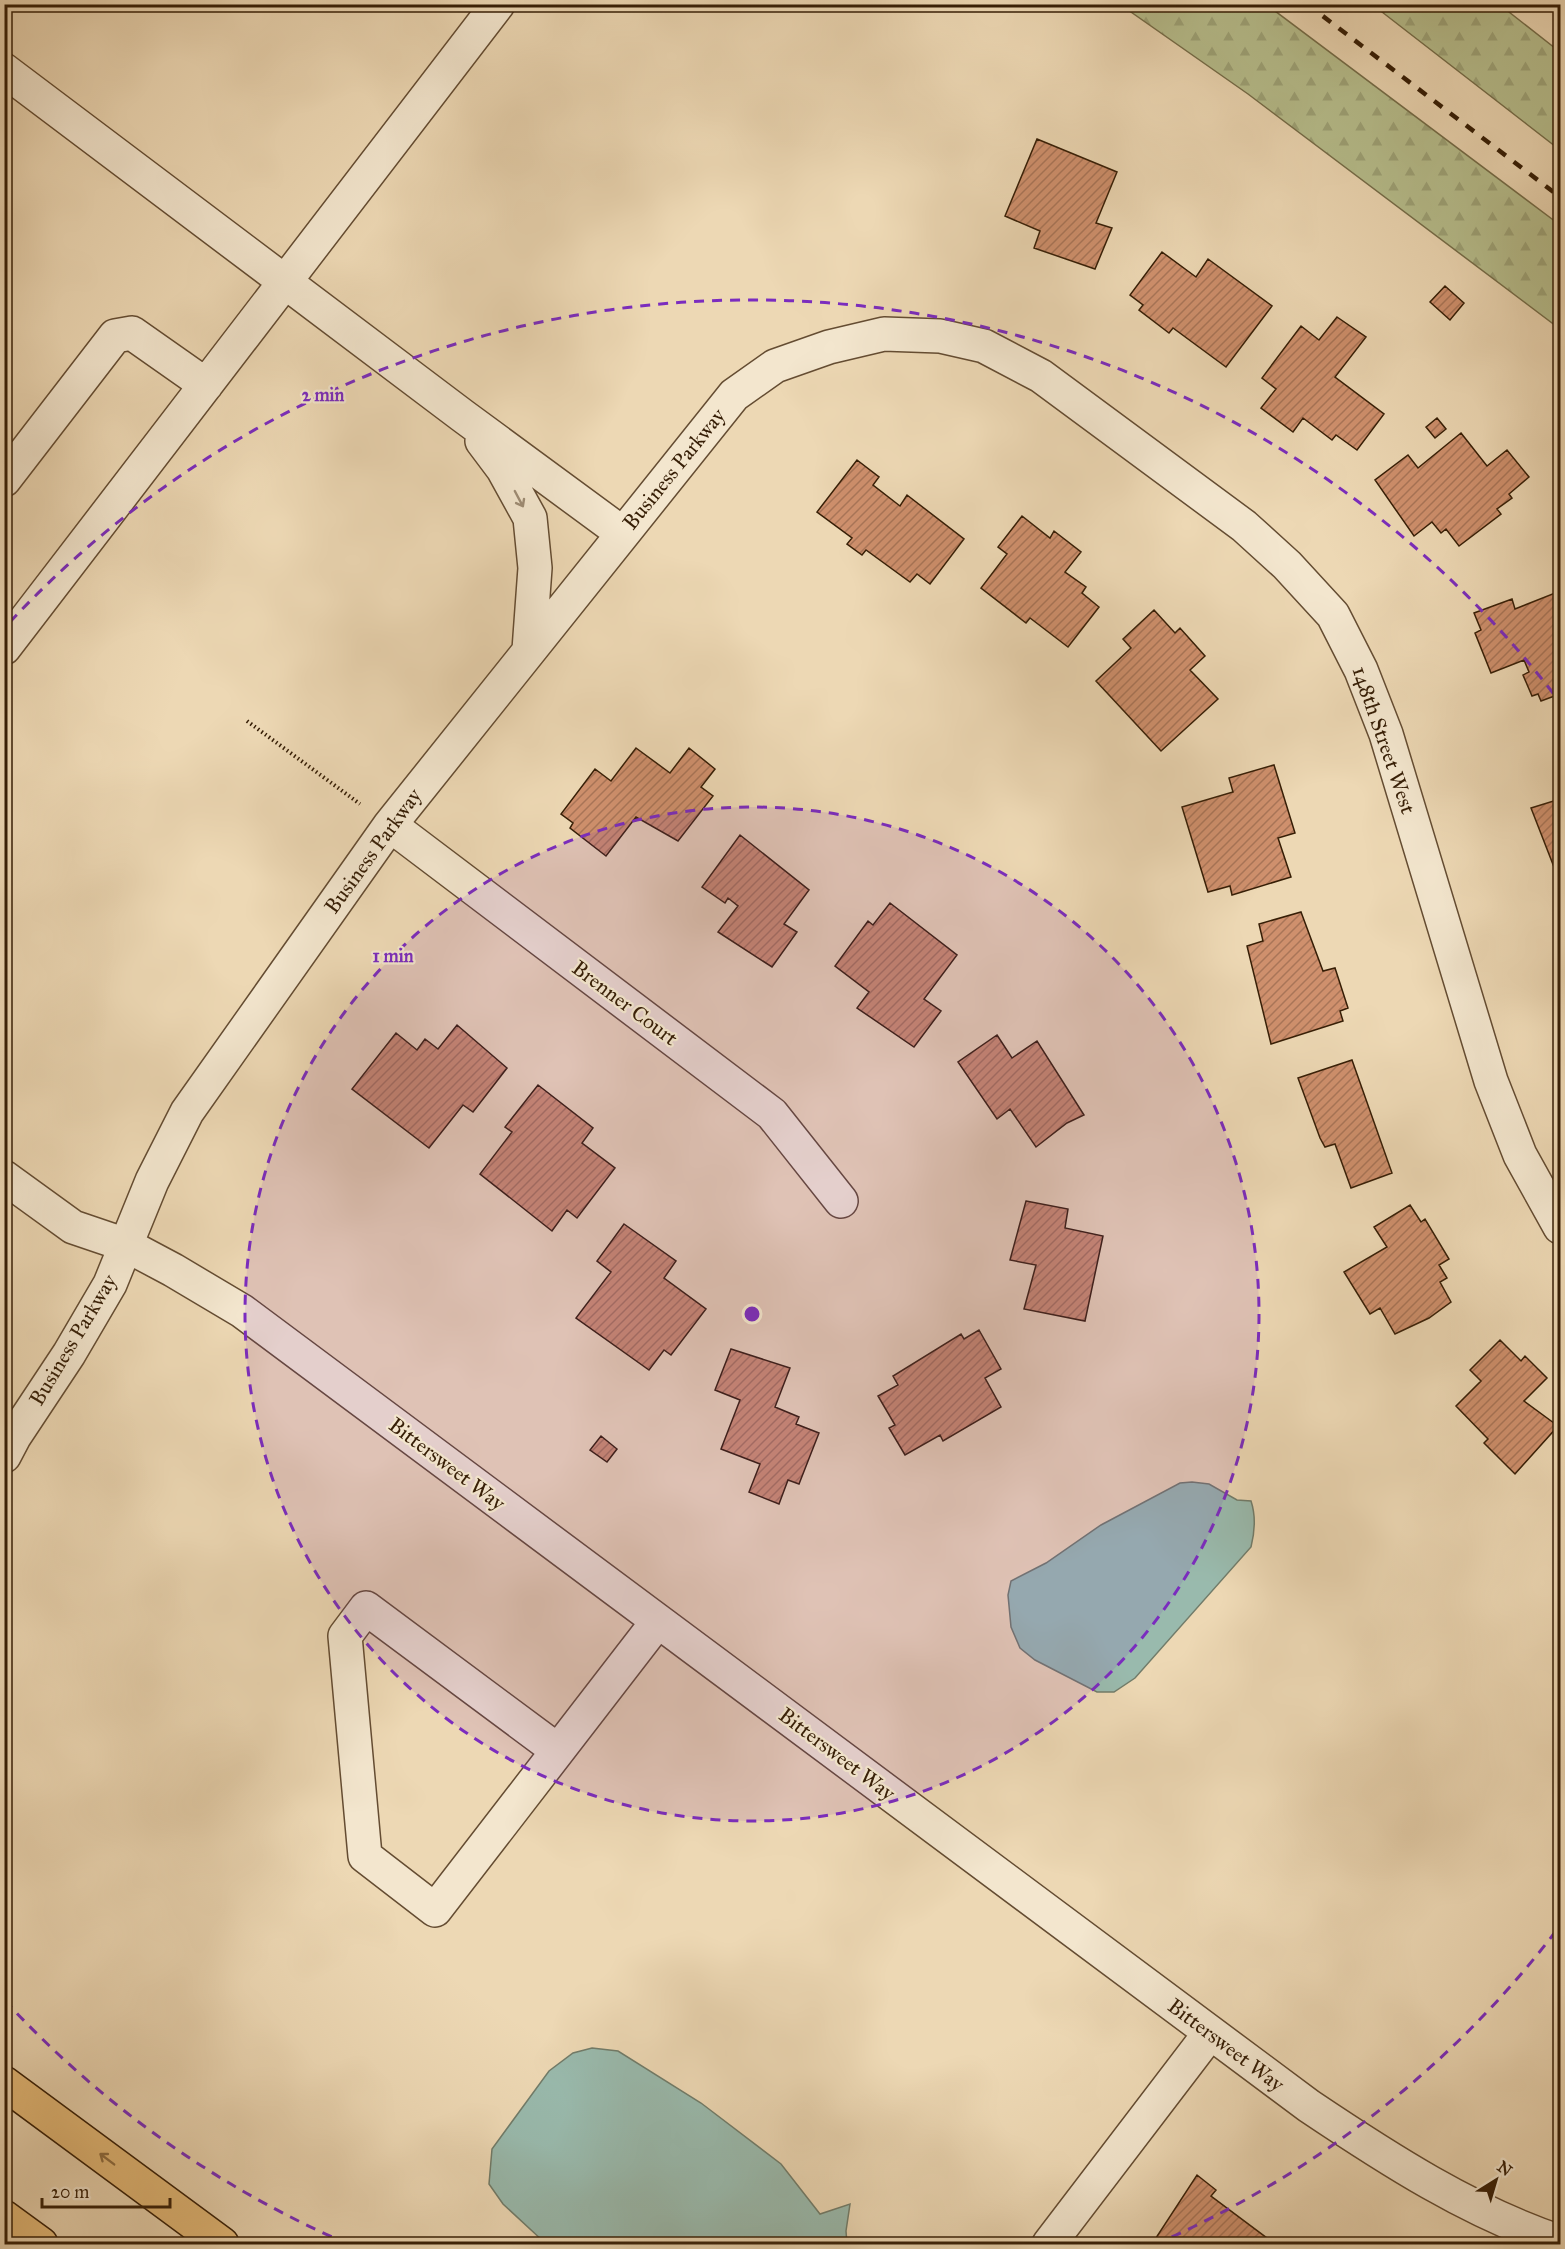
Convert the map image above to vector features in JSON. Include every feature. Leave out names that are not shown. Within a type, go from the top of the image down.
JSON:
[{"type":"highway","points":[[4,2083],[222,2244]]},
{"type":"highway","points":[[4,2217],[41,2244]]},
{"type":"street","points":[[4,648],[498,4]]},
{"type":"street","points":[[4,70],[622,533]]},
{"type":"street","points":[[4,480],[115,336],[132,333],[206,385]]},
{"type":"street","name":"148th Street West","points":[[829,346],[884,334],[940,336],[984,346],[1041,376],[1244,526],[1287,565],[1333,615],[1361,670],[1386,734],[1491,1081],[1520,1155],[1560,1227]]},
{"type":"street","name":"Business Parkway","points":[[8,1446],[69,1354],[110,1284],[152,1181],[187,1112],[390,825],[734,395],[775,366],[829,346]]},
{"type":"street","points":[[463,416],[503,469],[530,518],[535,568],[529,650]]},
{"type":"street","name":"Brenner Court","points":[[390,825],[772,1114],[841,1201]]},
{"type":"street","name":"Bittersweet Way","points":[[4,1177],[73,1227],[126,1245],[173,1269],[242,1311],[1310,2106],[1410,2170],[1494,2215],[1560,2242]]},
{"type":"street","points":[[557,1750],[366,1608],[345,1636],[365,1856],[435,1910],[658,1621]]},
{"type":"street","points":[[1049,2244],[1210,2033]]},
{"type":"path","points":[[247,721],[390,825]]},
{"type":"green space","points":[[1121,5],[1267,5],[1560,225],[1560,329],[1248,94]]},
{"type":"green space","points":[[1417,5],[1500,5],[1560,52],[1560,150],[1382,12]]},
{"type":"shaded area","points":[[1180,1483],[1209,1484],[1237,1500],[1251,1501],[1254,1524],[1251,1547],[1135,1678],[1114,1692],[1097,1692],[1035,1660],[1020,1648],[1011,1627],[1008,1595],[1011,1581],[1046,1563],[1101,1525]]},
{"type":"shaded area","points":[[592,2048],[618,2051],[701,2103],[781,2164],[820,2214],[850,2204],[846,2231],[847,2244],[548,2244],[544,2242],[503,2204],[489,2184],[492,2149],[549,2071],[573,2053]]},
{"type":"building","points":[[1037,139],[1117,172],[1096,223],[1112,228],[1095,269],[1034,248],[1040,231],[1005,216]]},
{"type":"building","points":[[1162,252],[1196,277],[1208,259],[1272,306],[1226,367],[1173,328],[1169,333],[1139,310],[1143,305],[1130,295]]},
{"type":"building","points":[[1445,286],[1464,303],[1450,320],[1430,302]]},
{"type":"building","points":[[1337,317],[1366,337],[1335,377],[1384,414],[1357,450],[1336,435],[1332,440],[1303,418],[1293,432],[1261,408],[1276,389],[1262,378],[1301,326],[1319,340]]},
{"type":"building","points":[[1437,418],[1446,429],[1435,438],[1426,427]]},
{"type":"building","points":[[1461,433],[1487,466],[1507,450],[1529,477],[1509,494],[1512,498],[1497,509],[1501,514],[1459,546],[1446,529],[1441,533],[1432,522],[1414,536],[1375,480],[1408,455],[1418,468]]},
{"type":"building","points":[[857,460],[879,477],[873,485],[900,506],[907,495],[964,539],[930,584],[917,574],[910,582],[866,550],[862,555],[847,544],[852,538],[817,512]]},
{"type":"building","points":[[1022,516],[1050,538],[1054,531],[1081,552],[1065,572],[1086,587],[1082,593],[1099,607],[1068,647],[1030,618],[1026,623],[981,588],[1007,554],[998,547]]},
{"type":"building","points":[[1560,591],[1560,694],[1541,701],[1538,694],[1532,696],[1523,675],[1529,672],[1524,660],[1491,673],[1475,633],[1481,630],[1474,613],[1512,599],[1515,609]]},
{"type":"building","points":[[1154,610],[1175,633],[1180,628],[1205,656],[1190,670],[1218,699],[1161,751],[1096,681],[1131,648],[1123,639]]},
{"type":"building","points":[[636,748],[670,773],[689,748],[715,769],[701,787],[713,796],[678,841],[636,817],[606,856],[570,828],[573,823],[561,814],[595,769],[611,781]]},
{"type":"building","points":[[1560,749],[1560,767],[1555,751]]},
{"type":"building","points":[[1274,765],[1295,833],[1278,838],[1291,877],[1232,895],[1230,886],[1208,892],[1182,807],[1233,792],[1229,778]]},
{"type":"building","points":[[1560,799],[1560,865],[1554,867],[1531,808]]},
{"type":"building","points":[[740,835],[809,890],[784,924],[797,932],[772,967],[718,932],[738,906],[728,898],[725,903],[702,887]]},
{"type":"building","points":[[890,903],[957,955],[924,999],[941,1011],[914,1047],[857,1008],[869,992],[835,966],[868,921],[873,925]]},
{"type":"building","points":[[1301,912],[1323,971],[1335,968],[1348,1008],[1340,1011],[1343,1021],[1271,1044],[1247,946],[1263,941],[1259,924]]},
{"type":"building","points":[[457,1025],[507,1068],[473,1112],[463,1105],[429,1148],[352,1089],[396,1033],[417,1050],[425,1039],[438,1049]]},
{"type":"building","points":[[997,1035],[1012,1058],[1037,1041],[1084,1115],[1067,1123],[1036,1147],[1010,1109],[997,1119],[958,1062]]},
{"type":"building","points":[[1352,1060],[1392,1173],[1351,1188],[1335,1144],[1325,1147],[1320,1138],[1298,1078]]},
{"type":"building","points":[[538,1085],[593,1128],[582,1143],[615,1168],[577,1218],[567,1210],[552,1231],[480,1174],[512,1132],[505,1127]]},
{"type":"building","points":[[1026,1201],[1068,1209],[1065,1228],[1103,1236],[1085,1321],[1024,1309],[1036,1265],[1010,1260]]},
{"type":"building","points":[[1410,1205],[1421,1222],[1425,1219],[1449,1259],[1439,1265],[1447,1278],[1440,1282],[1451,1302],[1429,1318],[1395,1334],[1380,1308],[1370,1314],[1344,1272],[1387,1247],[1374,1227]]},
{"type":"building","points":[[624,1224],[676,1261],[664,1278],[706,1309],[671,1355],[664,1350],[649,1370],[576,1318],[611,1272],[597,1261]]},
{"type":"building","points":[[979,1330],[1001,1369],[985,1378],[1001,1407],[943,1441],[940,1435],[905,1455],[889,1428],[895,1425],[878,1396],[898,1385],[893,1376],[961,1334],[964,1339]]},
{"type":"building","points":[[1500,1340],[1521,1361],[1525,1356],[1547,1378],[1524,1401],[1558,1426],[1515,1474],[1484,1443],[1488,1439],[1456,1406],[1481,1381],[1470,1370]]},
{"type":"building","points":[[731,1349],[790,1368],[775,1407],[799,1417],[796,1424],[819,1433],[799,1484],[788,1480],[779,1504],[749,1492],[760,1464],[721,1449],[740,1400],[715,1390]]},
{"type":"building","points":[[601,1436],[617,1449],[607,1462],[590,1450]]},
{"type":"building","points":[[1197,2175],[1216,2190],[1211,2196],[1275,2244],[1152,2244]]},
{"type":"railway","points":[[1307,4],[1560,197]]}]
